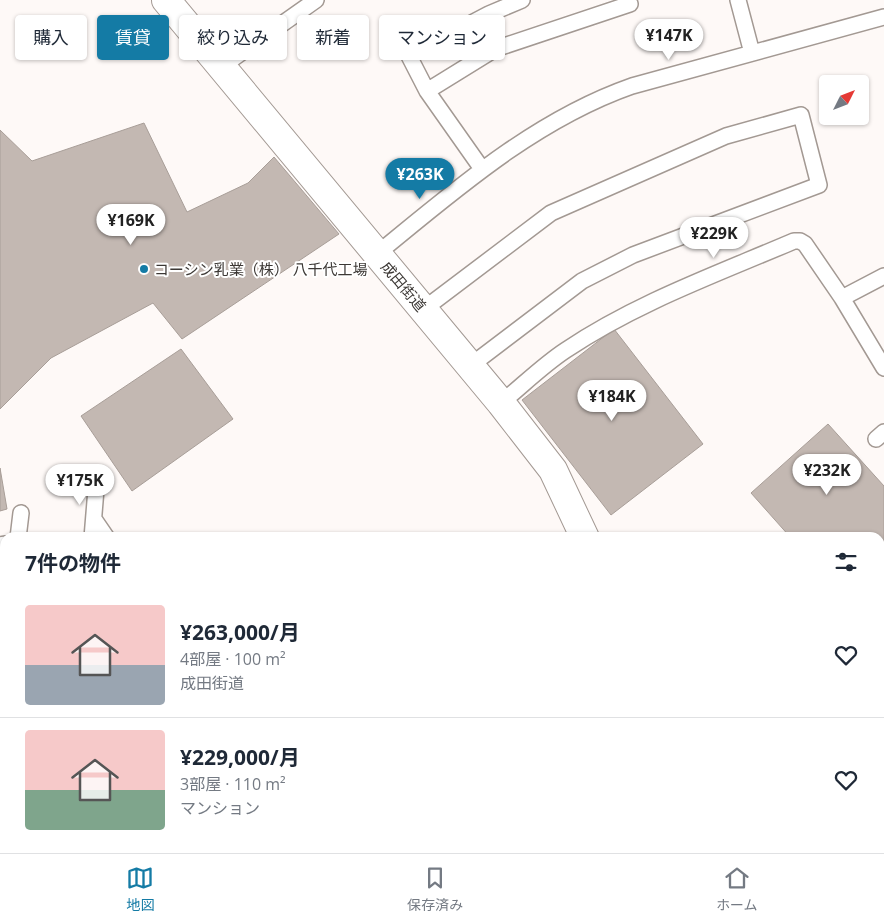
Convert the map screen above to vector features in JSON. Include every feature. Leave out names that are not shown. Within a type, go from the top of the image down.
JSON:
[{"type":"highway","name":"成田街道","points":[[166,0],[501,403],[553,470],[582,532]]},
{"type":"street","points":[[221,67],[316,0]]},
{"type":"street","points":[[482,169],[427,91],[409,56],[489,14],[522,0]]},
{"type":"street","points":[[738,0],[752,53]]},
{"type":"street","points":[[427,91],[495,48],[634,1]]},
{"type":"street","points":[[377,254],[482,169],[574,112],[606,95],[632,86],[884,17]]},
{"type":"street","points":[[424,309],[551,213],[726,136],[801,115],[818,185],[633,255],[582,281],[470,366]]},
{"type":"street","points":[[501,403],[565,350],[607,325],[640,308],[794,241],[806,244],[842,298],[884,368]]},
{"type":"street","points":[[842,298],[884,276]]},
{"type":"street","points":[[93,532],[97,477]]},
{"type":"street","points":[[19,532],[21,513]]},
{"type":"street","points":[[94,519],[103,532]]},
{"type":"building","name":"コーシン乳業（株） 八千代工場","points":[[144,123],[187,212],[248,183],[274,157],[339,234],[182,339],[153,303],[51,358],[0,409],[0,130],[32,161]]},
{"type":"building","points":[[614,329],[703,444],[611,515],[522,400]]},
{"type":"building","points":[[181,349],[233,419],[132,491],[81,416]]},
{"type":"building","points":[[828,424],[884,486],[884,532],[786,532],[751,493]]},
{"type":"building","points":[[0,468],[7,509],[0,511]]},
{"type":"place","name":"コーシン乳業（株） 八千代工場","points":[[144,269]]}]
